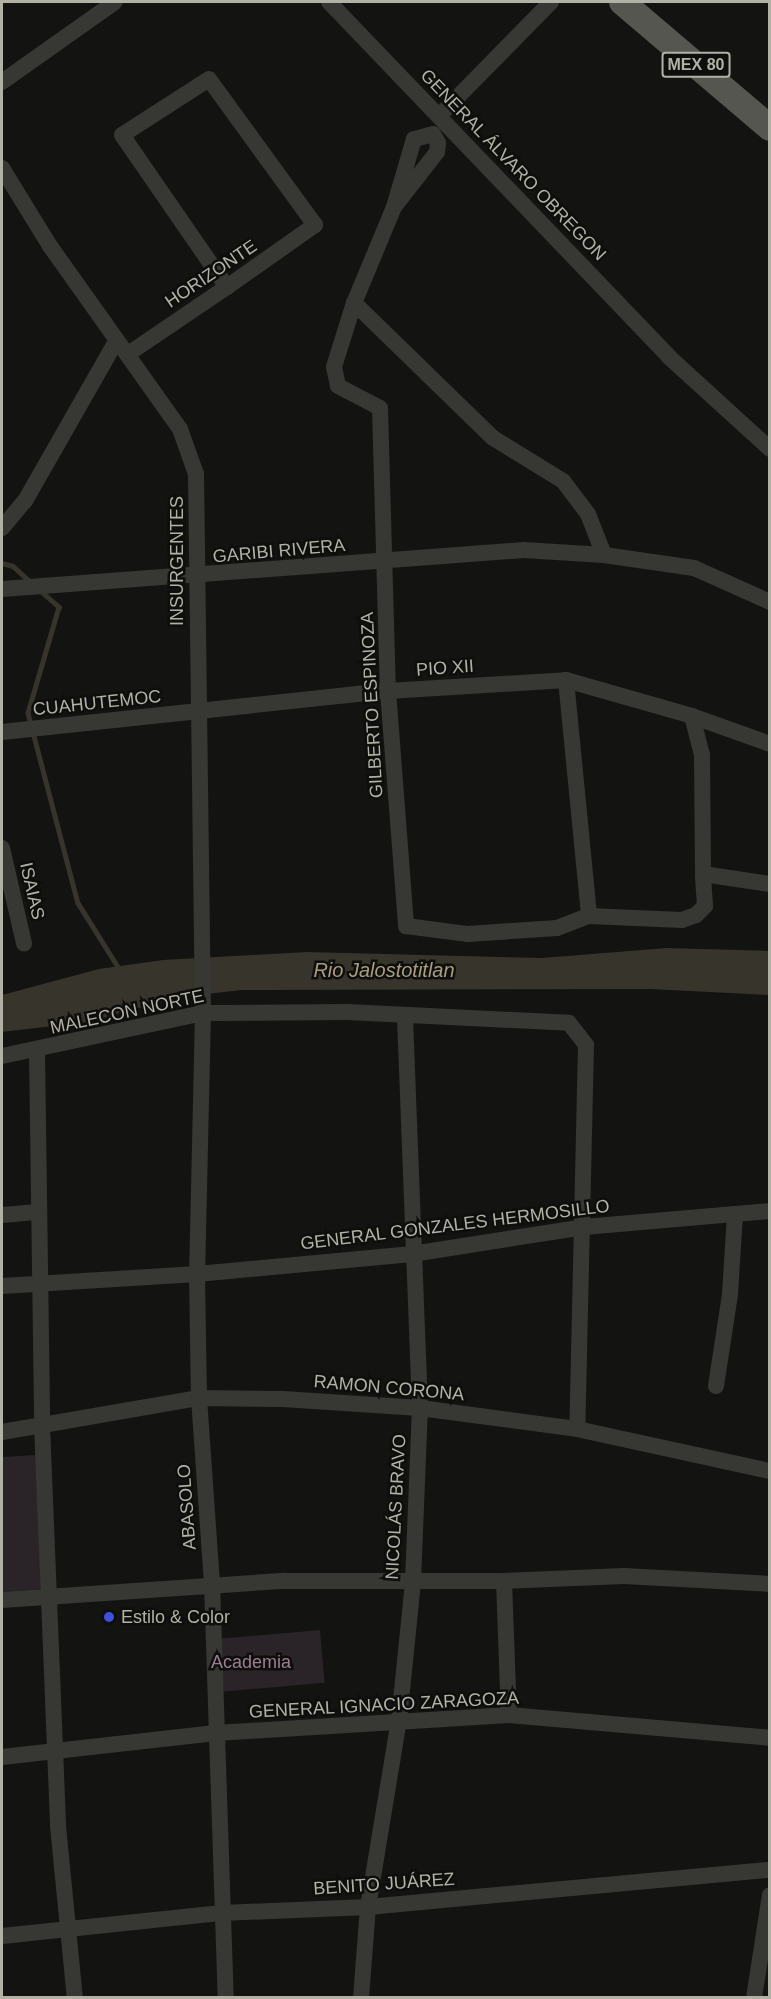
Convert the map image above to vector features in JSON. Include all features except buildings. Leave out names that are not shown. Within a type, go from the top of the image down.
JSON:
[{"type":"main road","name":"MEX 80","points":[[622,2],[770,128]]},
{"type":"street","points":[[2,81],[115,2]]},
{"type":"street","name":"GENERAL ÁLVARO OBREGON","points":[[329,2],[669,357],[770,449]]},
{"type":"street","points":[[439,116],[551,2]]},
{"type":"street","name":"HORIZONTE","points":[[128,354],[227,287],[315,225],[209,79],[122,135],[227,287]]},
{"type":"street","name":"INSURGENTES","points":[[2,168],[50,246],[180,429],[196,474],[196,712],[202,1007]]},
{"type":"street","points":[[394,207],[354,303],[493,438],[563,481],[588,514],[604,555]]},
{"type":"street","name":"GILBERTO ESPINOZA","points":[[354,303],[334,368],[338,386],[380,408],[388,691],[406,926],[479,933],[557,928],[589,916]]},
{"type":"street","points":[[2,528],[25,501],[117,340]]},
{"type":"street","name":"GARIBI RIVERA","points":[[2,589],[196,577],[524,550],[604,555],[694,568],[770,602]]},
{"type":"street","points":[[566,680],[589,916],[682,920],[696,915],[705,906],[702,755],[692,716]]},
{"type":"street","name":"PIO XII","points":[[196,712],[388,691],[566,680],[692,716],[770,744]]},
{"type":"street","name":"CUAHUTEMOC","points":[[2,732],[196,712]]},
{"type":"street","name":"ISAIAS","points":[[2,848],[24,944]]},
{"type":"street","points":[[703,874],[770,884]]},
{"type":"street","name":"MALECON NORTE","points":[[2,1056],[37,1052],[202,1007],[568,1023],[586,1045],[578,1429]]},
{"type":"street","name":"ABASOLO","points":[[202,1007],[197,1274],[200,1398],[212,1584],[226,1998]]},
{"type":"street","name":"NICOLÁS BRAVO","points":[[361,1998],[368,1907],[399,1720],[413,1581],[420,1408],[412,1254],[405,1015]]},
{"type":"street","points":[[37,1052],[38,1282],[58,1826],[71,1930],[75,1998]]},
{"type":"street","name":"GENERAL GONZALES HERMOSILLO","points":[[2,1286],[197,1274],[412,1254],[584,1227],[770,1211]]},
{"type":"street","points":[[2,1215],[38,1212]]},
{"type":"street","points":[[716,1386],[730,1294],[735,1214]]},
{"type":"street","name":"RAMON CORONA","points":[[2,1432],[200,1398],[283,1399],[420,1408],[578,1429],[770,1471]]},
{"type":"street","points":[[2,1600],[212,1584],[504,1581],[624,1576],[770,1584]]},
{"type":"street","points":[[504,1581],[509,1715]]},
{"type":"street","name":"GENERAL IGNACIO ZARAGOZA","points":[[2,1757],[216,1733],[509,1715],[770,1738]]},
{"type":"street","name":"BENITO JUÁREZ","points":[[2,1936],[222,1913],[368,1907],[770,1870]]},
{"type":"street","points":[[754,1998],[770,1895]]},
{"type":"green space","points":[[36,1455],[43,1589],[2,1592],[2,1457]]},
{"type":"green space","name":"Academia","points":[[320,1630],[325,1683],[218,1692],[213,1639]]},
{"type":"water","name":"Rio Jalostotitlan","points":[[667,948],[769,951],[769,995],[650,989],[242,990],[179,997],[87,1022],[2,1032],[2,995],[99,969],[163,960],[307,952],[542,958]]},
{"type":"waterway","points":[[2,563],[13,566],[31,582]]},
{"type":"waterway","points":[[42,592],[59,607],[28,713],[78,903],[120,970]]},
{"type":"place","name":"Estilo & Color","points":[[109,1617]]}]
